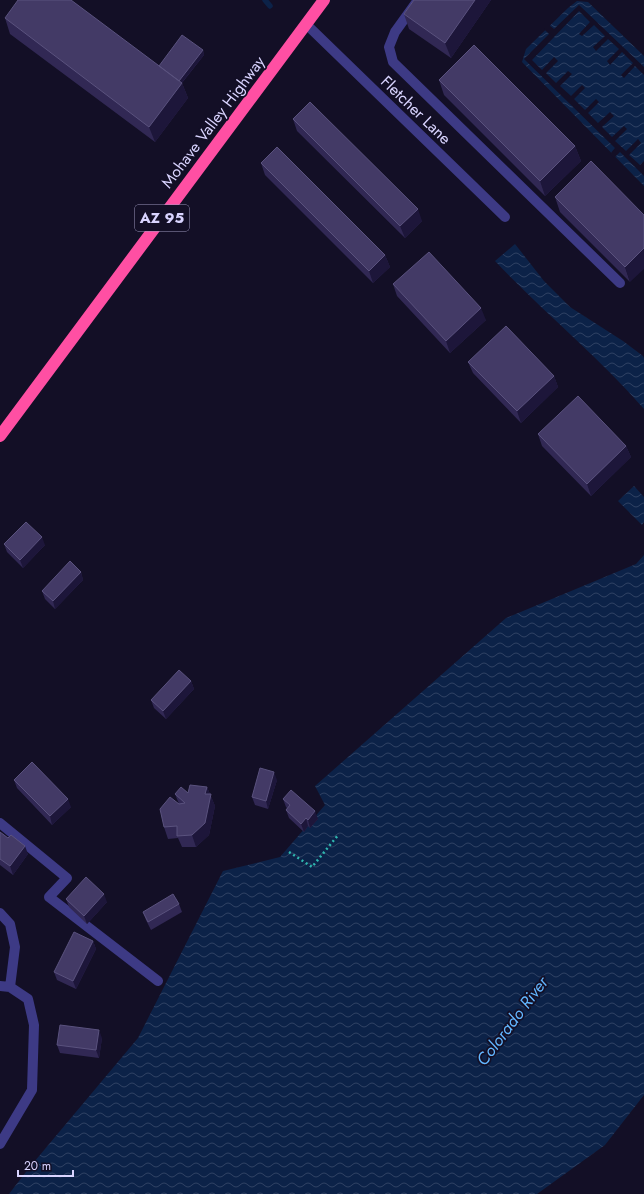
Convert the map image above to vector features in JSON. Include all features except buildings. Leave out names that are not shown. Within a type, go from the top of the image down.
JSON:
[{"type":"highway","name":"Mohave Valley Highway","points":[[0,436],[324,0]]},
{"type":"street","points":[[418,0],[396,32],[389,47],[393,62],[620,284]]},
{"type":"street","name":"Fletcher Lane","points":[[306,24],[505,217]]},
{"type":"street","points":[[0,823],[68,878],[50,897],[158,981]]},
{"type":"street","points":[[0,913],[10,924],[15,947],[5,987],[28,999],[34,1025],[32,1090],[0,1144]]},
{"type":"path","points":[[289,852],[312,867],[339,834]]},
{"type":"water","points":[[577,1],[588,2],[644,56],[644,186],[522,62],[526,49]]},
{"type":"water","points":[[515,244],[544,281],[570,307],[623,341],[643,356],[644,409],[589,352],[495,261]]},
{"type":"water","points":[[634,486],[644,497],[644,522],[642,525],[618,501]]},
{"type":"water","name":"Colorado River","points":[[644,555],[644,1095],[605,1145],[537,1194],[9,1194],[138,1038],[223,871],[280,857],[325,805],[315,786],[506,618],[636,564]]},
{"type":"pier","points":[[579,5],[644,67],[644,75],[635,66],[624,78],[621,75],[633,63],[622,52],[610,65],[607,61],[619,49],[608,39],[596,51],[593,47],[605,36],[594,25],[582,36],[579,34],[590,22],[579,11],[532,60],[542,70],[554,57],[558,61],[546,73],[556,83],[568,71],[572,74],[560,86],[571,96],[582,85],[585,88],[574,99],[585,110],[596,99],[599,102],[588,113],[598,123],[610,112],[614,116],[602,127],[612,137],[624,126],[627,129],[615,141],[626,151],[638,139],[641,143],[629,155],[640,165],[644,161],[644,176],[620,152],[614,158],[610,154],[615,148],[524,59],[549,34],[544,29],[549,25],[554,29]]},
{"type":"waterway","points":[[265,0],[270,6]]}]
